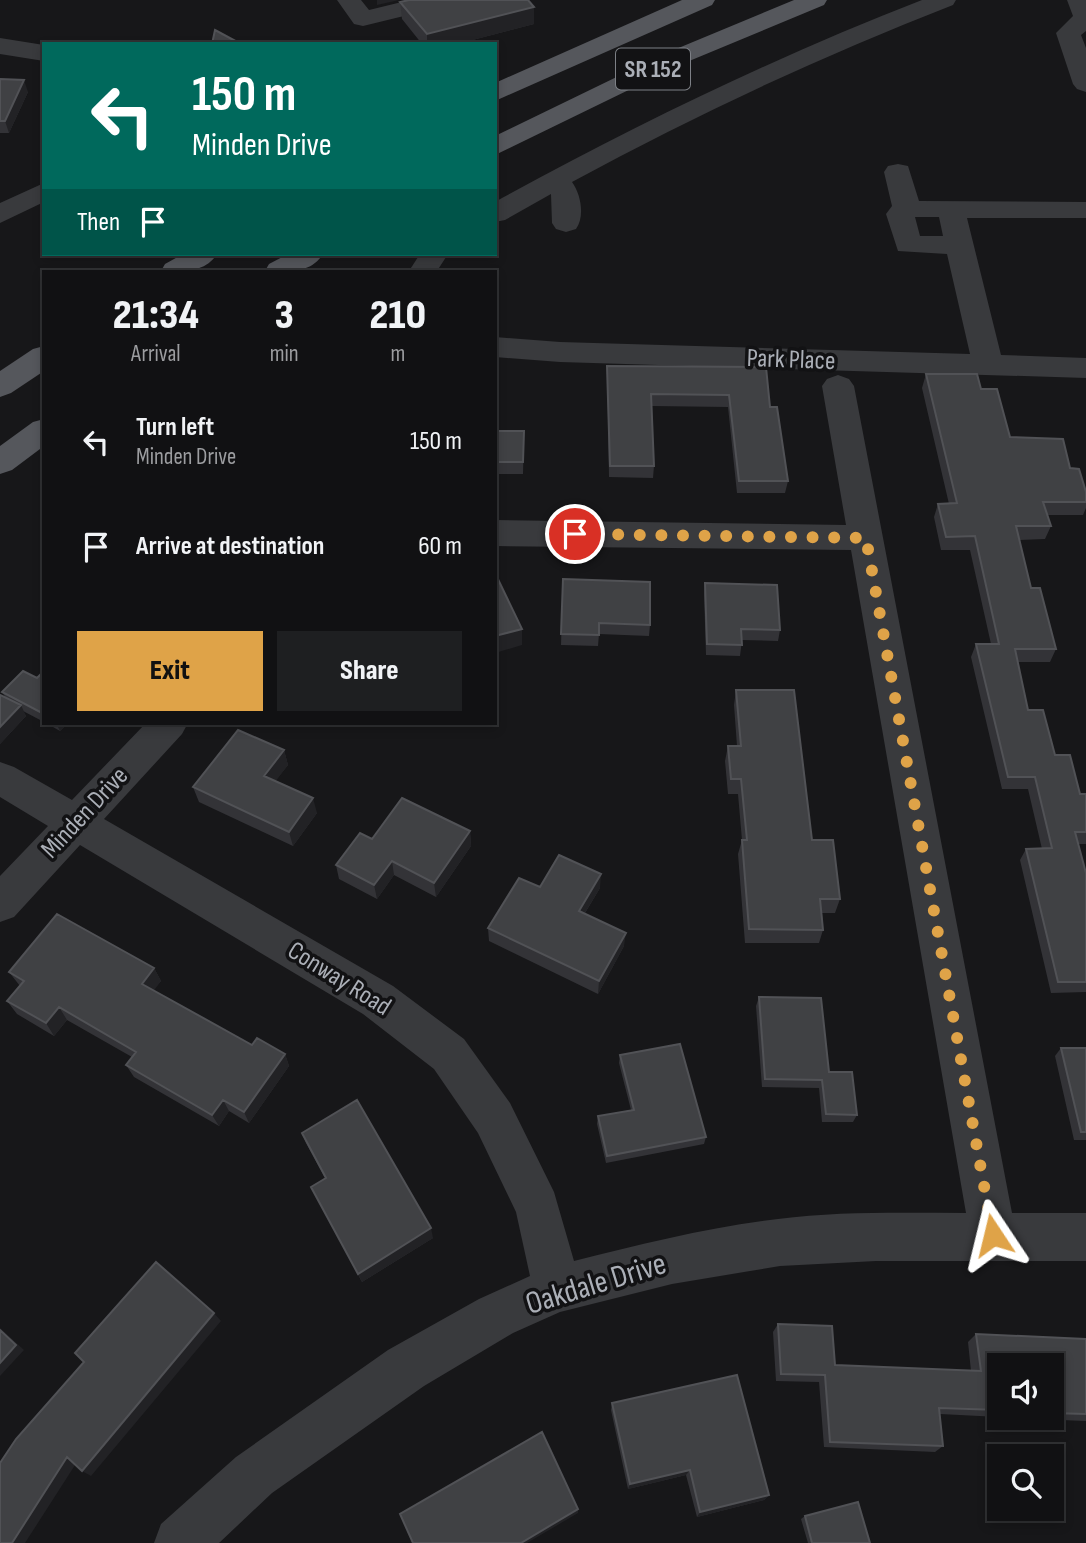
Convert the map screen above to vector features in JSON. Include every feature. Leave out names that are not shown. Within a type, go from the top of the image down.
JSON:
[{"type":"main road","name":"SR 152","points":[[497,92],[703,0]]},
{"type":"main road","name":"SR 152","points":[[497,146],[673,59],[816,0]]},
{"type":"main road","points":[[177,270],[200,256]]},
{"type":"main road","points":[[281,270],[305,256]]},
{"type":"main road","points":[[0,386],[42,356]]},
{"type":"main road","points":[[0,463],[42,432]]},
{"type":"street","points":[[356,10],[440,0]]},
{"type":"street","points":[[497,213],[555,179],[738,86],[944,0]]},
{"type":"street","points":[[1079,0],[1086,18],[1068,33],[1081,57],[1086,84]]},
{"type":"street","points":[[0,46],[42,53]]},
{"type":"street","points":[[898,172],[907,209]]},
{"type":"street","points":[[555,179],[565,192],[566,223]]},
{"type":"street","points":[[0,214],[42,192]]},
{"type":"street","points":[[960,245],[908,245],[900,214],[907,209],[1086,210]]},
{"type":"street","points":[[951,209],[988,367]]},
{"type":"street","name":"Park Place","points":[[497,347],[988,367],[1086,368]]},
{"type":"street","points":[[838,386],[993,1235]]},
{"type":"street","points":[[497,533],[866,538]]},
{"type":"street","name":"Minden Drive","points":[[0,904],[167,725]]},
{"type":"street","name":"Conway Road","points":[[0,778],[378,1000],[449,1054],[494,1118],[538,1208],[557,1289]]},
{"type":"street","name":"Oakdale Drive","points":[[180,1543],[254,1475],[406,1368],[496,1316],[557,1289],[672,1260],[780,1242],[993,1235],[1086,1237]]},
{"type":"building","points":[[528,0],[534,7],[427,34],[400,2]]},
{"type":"building","points":[[215,30],[237,42],[212,42]]},
{"type":"building","points":[[0,79],[24,80],[5,121],[0,121]]},
{"type":"building","points":[[607,366],[766,367],[770,407],[777,407],[788,481],[739,481],[729,395],[651,394],[654,466],[610,466]]},
{"type":"building","points":[[926,374],[977,374],[981,389],[997,389],[1010,437],[1063,439],[1070,468],[1079,469],[1086,492],[1086,502],[1043,502],[1051,526],[1016,526],[1031,588],[1040,588],[1056,649],[1015,649],[1028,710],[1043,710],[1055,755],[1070,755],[1080,794],[1086,794],[1086,832],[1075,832],[1086,873],[1086,982],[1058,982],[1026,849],[1052,848],[1035,777],[1008,777],[976,644],[999,644],[975,536],[946,537],[938,504],[957,503]]},
{"type":"building","points":[[497,431],[524,431],[523,462],[497,462]]},
{"type":"building","points":[[497,577],[522,629],[497,635]]},
{"type":"building","points":[[563,579],[650,582],[650,625],[599,623],[599,635],[561,634]]},
{"type":"building","points":[[705,583],[777,585],[780,630],[741,629],[742,645],[707,644]]},
{"type":"building","points":[[23,671],[37,678],[42,673],[42,713],[2,692]]},
{"type":"building","points":[[736,690],[794,690],[812,840],[833,840],[840,899],[820,899],[823,930],[749,929],[742,840],[747,840],[741,779],[731,779],[728,746],[741,746]]},
{"type":"building","points":[[0,695],[21,705],[0,727]]},
{"type":"building","points":[[238,730],[284,750],[264,776],[313,798],[289,832],[193,787]]},
{"type":"building","points":[[402,798],[470,831],[434,883],[392,861],[374,885],[336,865],[360,833],[372,839]]},
{"type":"building","points":[[559,855],[601,874],[579,911],[626,933],[599,981],[488,928],[519,878],[540,887]]},
{"type":"building","points":[[57,914],[154,968],[142,984],[252,1045],[257,1038],[285,1054],[244,1112],[223,1100],[212,1115],[126,1065],[136,1052],[59,1007],[46,1023],[7,1001],[24,981],[9,972]]},
{"type":"building","points":[[759,997],[821,998],[829,1072],[852,1072],[857,1115],[826,1114],[822,1080],[765,1079]]},
{"type":"building","points":[[680,1044],[706,1137],[607,1156],[598,1116],[634,1110],[620,1055]]},
{"type":"building","points":[[1061,1048],[1086,1048],[1086,1132],[1081,1132]]},
{"type":"building","points":[[357,1100],[431,1228],[358,1274],[311,1187],[326,1178],[302,1133]]},
{"type":"building","points":[[156,1262],[214,1313],[82,1471],[67,1457],[12,1543],[0,1543],[0,1463],[16,1439],[84,1362],[75,1353]]},
{"type":"building","points":[[778,1324],[832,1326],[835,1365],[981,1371],[976,1334],[1086,1339],[1086,1414],[1064,1413],[1064,1353],[987,1353],[987,1410],[939,1408],[943,1446],[830,1442],[825,1375],[781,1374]]},
{"type":"building","points":[[0,1330],[16,1345],[0,1363]]},
{"type":"building","points":[[737,1375],[769,1495],[700,1512],[690,1470],[630,1484],[612,1403]]},
{"type":"building","points":[[542,1432],[578,1509],[521,1543],[413,1543],[400,1514]]},
{"type":"building","points":[[858,1502],[870,1543],[812,1543],[805,1516]]},
{"type":"route","points":[[575,534],[866,538],[993,1235]]}]
